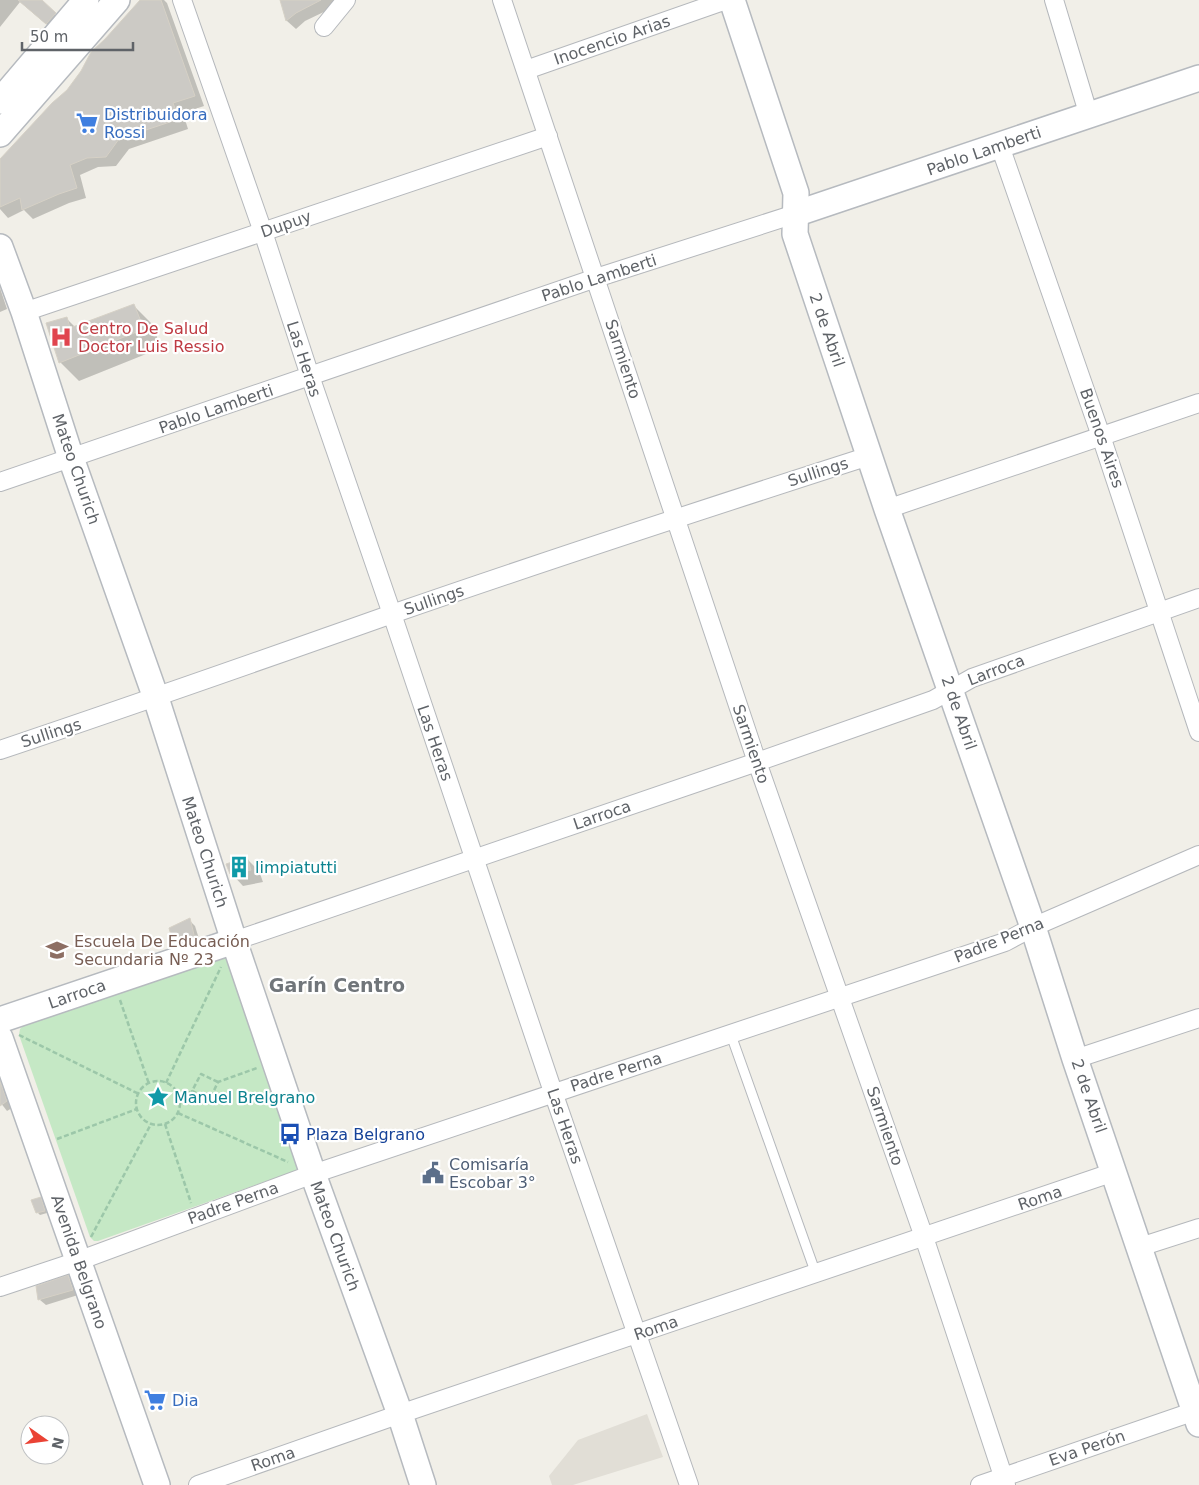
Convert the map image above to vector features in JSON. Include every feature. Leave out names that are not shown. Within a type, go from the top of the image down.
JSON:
[{"type":"street","points":[[0,101],[86,0]]},
{"type":"street","points":[[0,134],[117,0]]},
{"type":"street","name":"Las Heras","points":[[182,0],[263,232],[553,1092],[689,1485]]},
{"type":"street","points":[[324,26],[346,0]]},
{"type":"street","name":"Sarmiento","points":[[502,0],[757,762],[924,1237],[1004,1481]]},
{"type":"street","name":"Inocencio Arias","points":[[526,70],[726,0]]},
{"type":"street","name":"2 de Abril","points":[[732,0],[796,193],[795,234],[886,509],[1033,927],[1197,1418]]},
{"type":"street","points":[[1054,0],[1089,116]]},
{"type":"street","name":"Pablo Lamberti","points":[[0,482],[596,278],[795,214],[1199,78]]},
{"type":"street","name":"Dupuy","points":[[24,312],[548,136]]},
{"type":"street","name":"Buenos Aires","points":[[1002,145],[1160,611],[1199,732]]},
{"type":"street","name":"Mateo Churich","points":[[0,247],[24,312],[71,458],[156,698],[234,941],[313,1174],[424,1485]]},
{"type":"street","points":[[886,509],[1199,403]]},
{"type":"street","name":"Sullings","points":[[0,750],[156,698],[392,614],[675,518],[870,456]]},
{"type":"street","name":"Larroca","points":[[6,1031],[114,982],[933,700],[972,678],[1199,598]]},
{"type":"street","name":"Padre Perna","points":[[0,1287],[78,1261],[313,1174],[1005,942],[1033,927],[1199,855]]},
{"type":"street","points":[[1076,1058],[1199,1018]]},
{"type":"street","name":"Avenida Belgrano","points":[[6,1031],[38,1146],[157,1485]]},
{"type":"street","name":"Roma","points":[[198,1485],[400,1414],[1114,1172]]},
{"type":"street","points":[[1140,1247],[1199,1228]]},
{"type":"street","name":"Eva Perón","points":[[980,1485],[1004,1481],[1197,1418]]},
{"type":"lane","points":[[730,1035],[816,1274]]},
{"type":"path","points":[[166,1083],[234,941]]},
{"type":"path","points":[[114,982],[149,1084]]},
{"type":"path","points":[[6,1031],[138,1094]]},
{"type":"path","points":[[179,1097],[192,1091],[201,1074],[218,1082],[275,1062]]},
{"type":"path","points":[[156,1082],[166,1083],[176,1090],[179,1097],[178,1113],[171,1121],[165,1124],[151,1124],[145,1120],[137,1109],[138,1094],[149,1084],[156,1082]]},
{"type":"path","points":[[192,1091],[210,1099],[218,1082]]},
{"type":"path","points":[[38,1146],[137,1109]]},
{"type":"path","points":[[178,1113],[313,1174]]},
{"type":"path","points":[[78,1261],[151,1124]]},
{"type":"path","points":[[165,1124],[196,1217]]},
{"type":"shaded area","points":[[647,1414],[663,1457],[573,1485],[552,1485],[549,1476],[578,1440]]},
{"type":"green space","points":[[226,956],[300,1166],[295,1171],[94,1241],[90,1237],[19,1035],[20,1029],[24,1025]]},
{"type":"building","points":[[18,0],[42,0],[56,13],[46,24]]},
{"type":"building","points":[[140,0],[161,0],[195,96],[173,103],[179,119],[119,139],[106,157],[87,158],[70,165],[77,188],[22,210],[20,198],[0,207],[0,159],[52,103],[67,90],[81,71],[91,52]]},
{"type":"building","points":[[280,0],[321,0],[296,13],[286,21]]},
{"type":"building","points":[[134,304],[144,329],[59,363],[46,323],[67,317],[70,328]]},
{"type":"building","name":"limpiatutti","points":[[247,857],[251,870],[230,874],[226,864]]},
{"type":"building","points":[[190,918],[195,939],[181,944],[173,943],[169,928]]},
{"type":"building","points":[[0,1081],[7,1101],[0,1106]]},
{"type":"building","points":[[41,1197],[45,1211],[36,1213],[31,1200]]},
{"type":"building","points":[[68,1275],[73,1290],[38,1300],[36,1286]]},
{"type":"place","name":"Distribuidora Rossi","points":[[87,123]]},
{"type":"place","name":"Centro De Salud Doctor Luis Ressio","points":[[61,337]]},
{"type":"place","name":"limpiatutti","points":[[239,867]]},
{"type":"place","name":"Escuela De Educación Secundaria Nº 23","points":[[57,950]]},
{"type":"place","name":"Manuel Brelgrano","points":[[158,1097]]},
{"type":"place","name":"Plaza Belgrano","points":[[290,1134]]},
{"type":"place","name":"Comisaría Escobar 3°","points":[[433,1173]]},
{"type":"place","name":"Dia","points":[[155,1400]]},
{"type":"district","name":"Garín Centro","points":[[337,985]]}]
